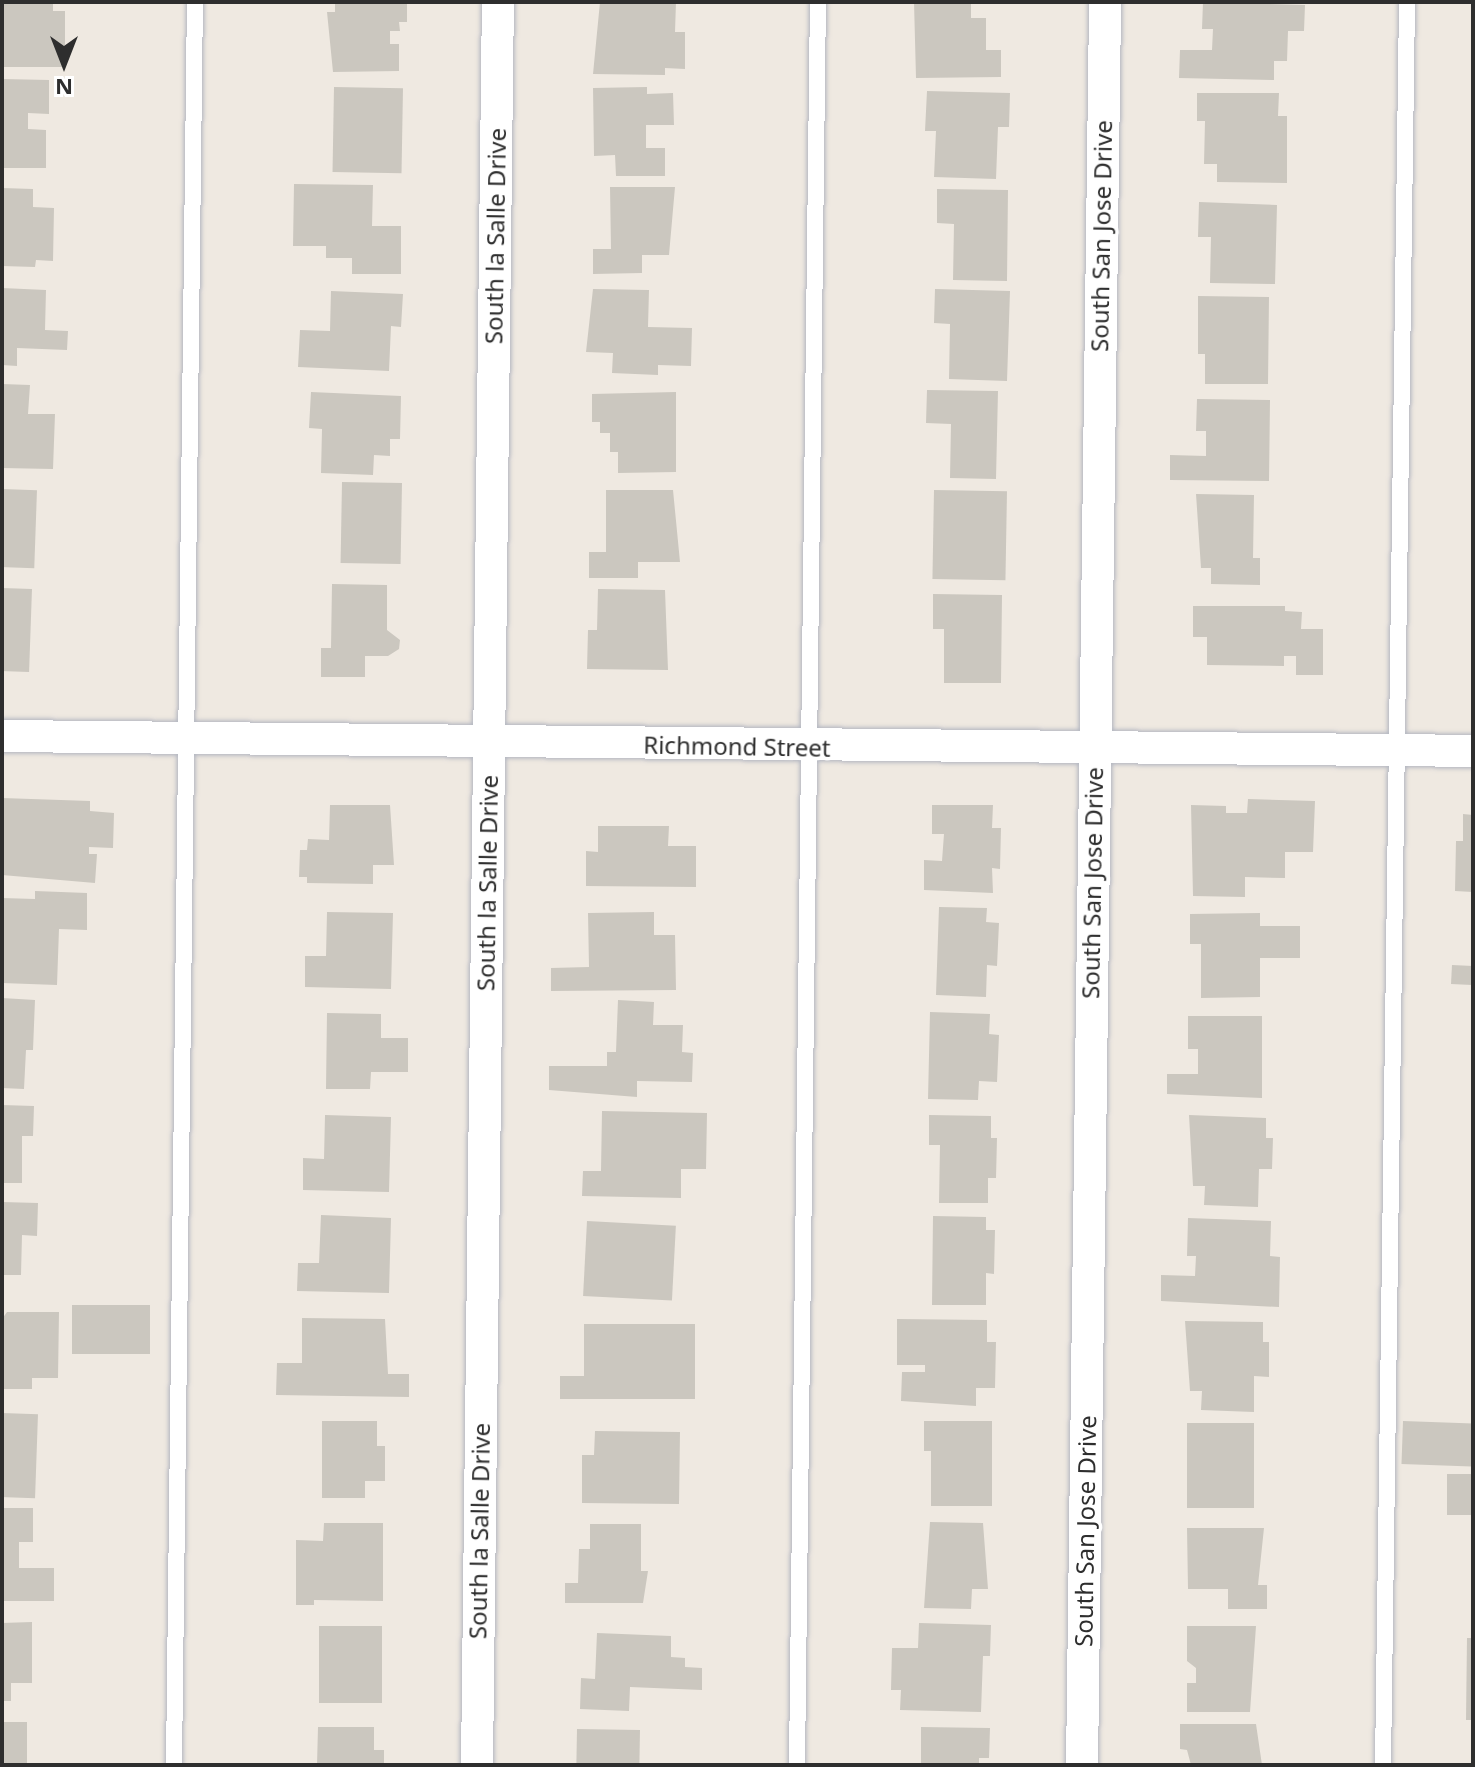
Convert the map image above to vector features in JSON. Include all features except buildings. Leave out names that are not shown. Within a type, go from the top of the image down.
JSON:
[{"type":"street","name":"South la Salle Drive","points":[[477,1765],[498,2]]},
{"type":"street","name":"South San Jose Drive","points":[[1082,1765],[1105,2]]},
{"type":"street","name":"Richmond Street","points":[[2,736],[1094,750],[1473,751]]},
{"type":"lane","points":[[174,1765],[183,738],[195,2]]},
{"type":"lane","points":[[797,1765],[812,747],[818,2]]},
{"type":"lane","points":[[1383,1765],[1407,2]]}]
